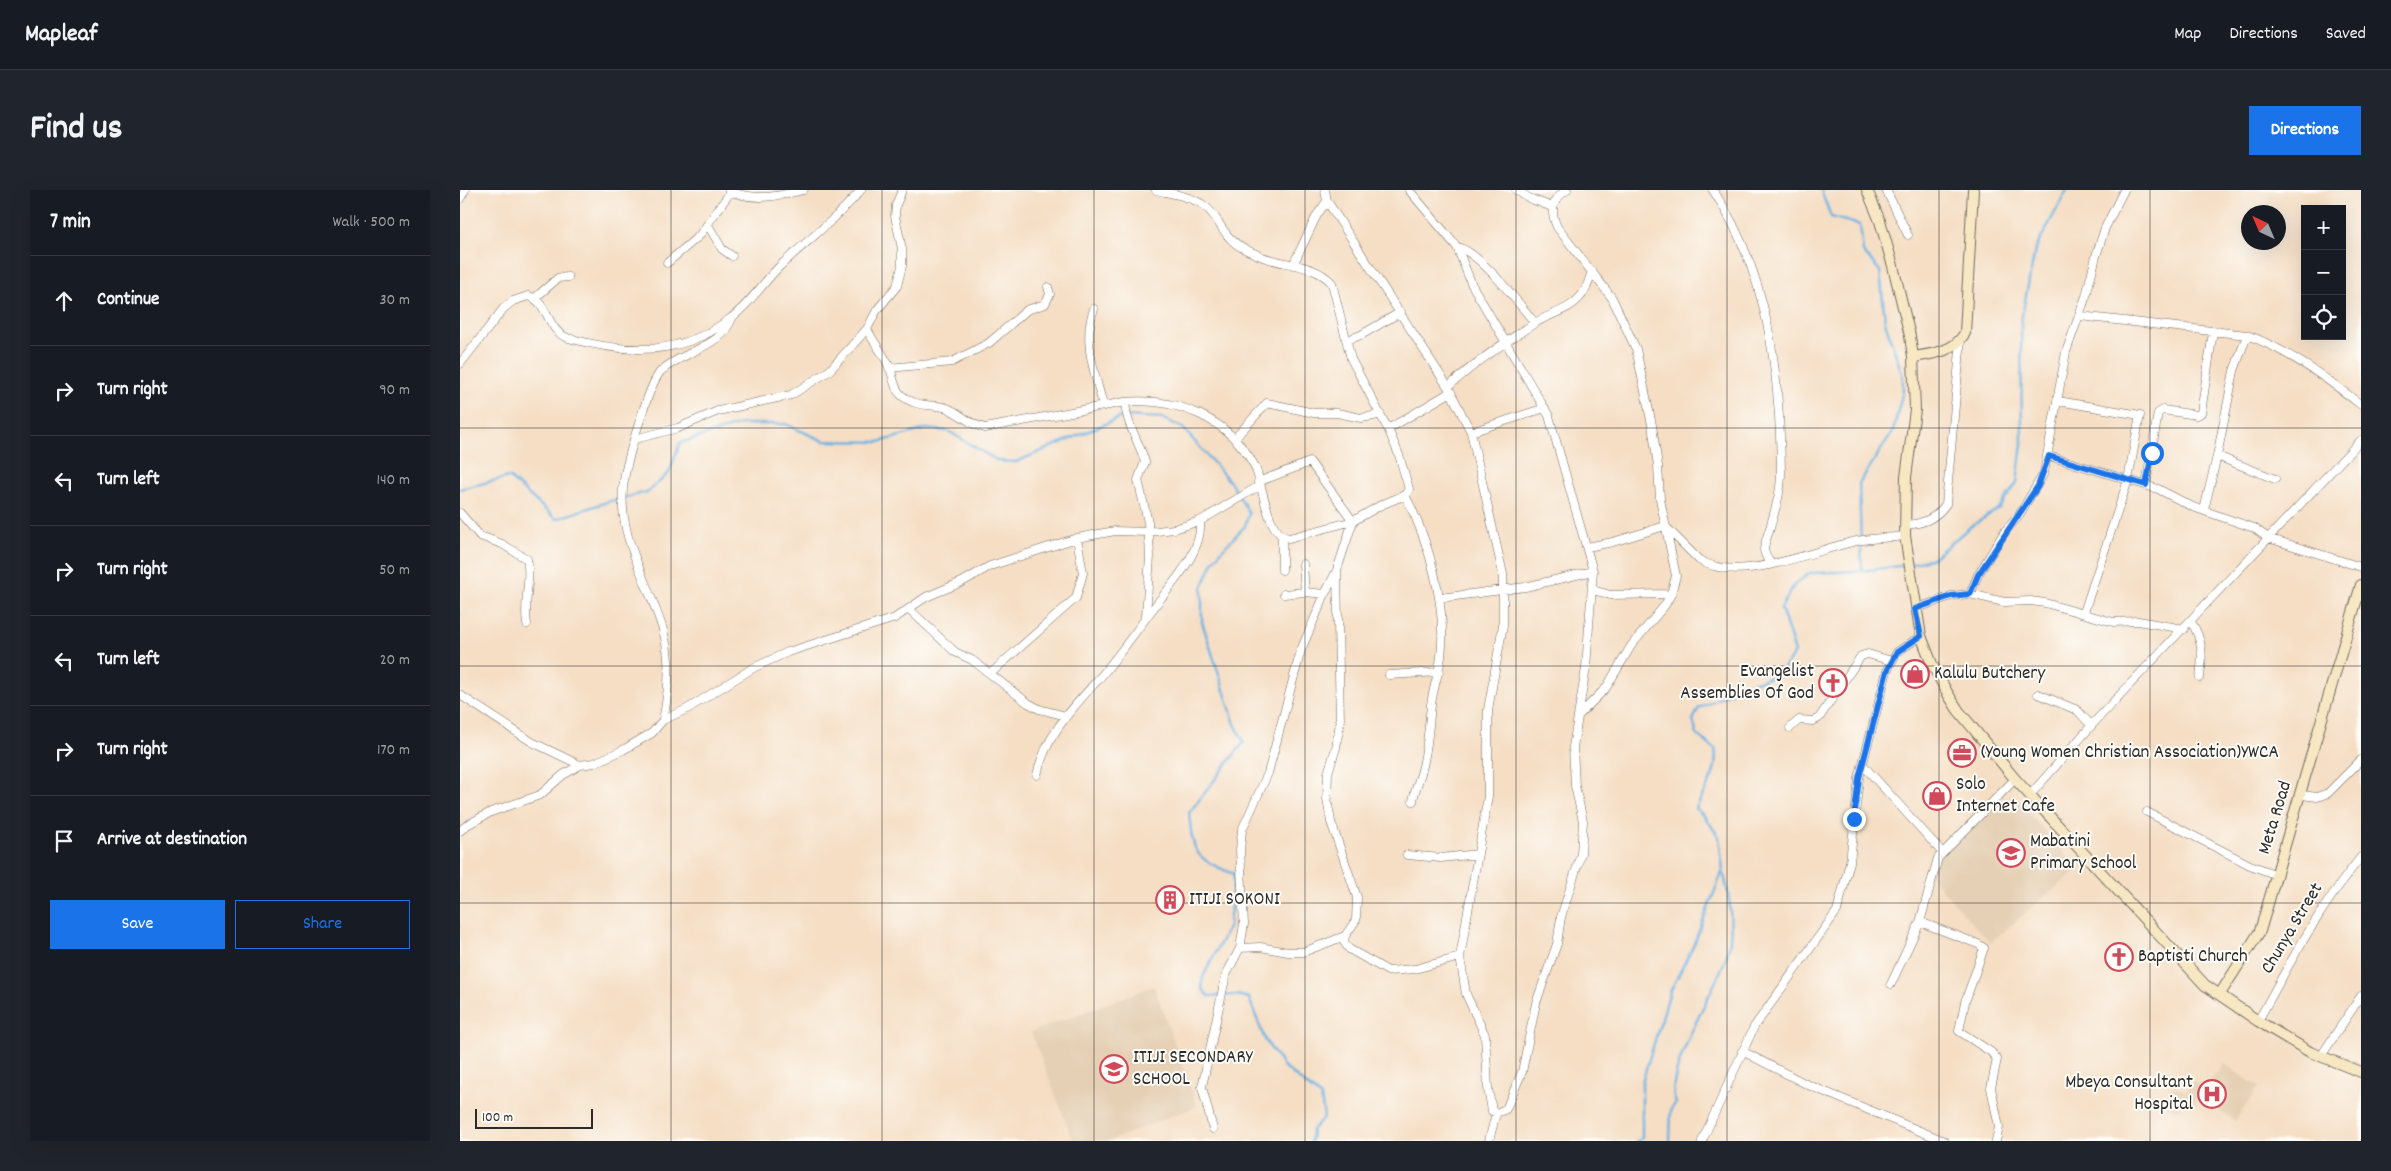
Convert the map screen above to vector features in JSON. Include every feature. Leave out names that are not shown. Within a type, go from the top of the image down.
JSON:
[{"type":"main road","points":[[1867,190],[1880,221],[1893,266],[1913,357],[1915,410],[1906,477],[1905,536],[1915,609],[1921,636],[1939,678],[1958,710],[2015,779],[2205,985],[2258,1021],[2310,1052],[2361,1072]]},
{"type":"main road","points":[[1913,357],[1944,350],[1961,339],[1965,333],[1973,190]]},
{"type":"main road","name":"Meta Road","points":[[2220,994],[2260,931],[2302,795],[2361,585]]},
{"type":"street","points":[[460,199],[465,190]]},
{"type":"street","points":[[667,263],[708,225],[731,191],[744,197],[758,198],[803,190]]},
{"type":"street","points":[[663,720],[667,700],[667,649],[657,612],[643,574],[629,544],[622,490],[649,393],[657,376],[669,365],[723,334],[732,318],[777,268],[861,190]]},
{"type":"street","points":[[635,440],[678,428],[708,414],[791,394],[829,371],[868,329],[877,310],[896,286],[900,277],[902,249],[895,216],[902,190]]},
{"type":"street","points":[[868,329],[890,368],[895,388],[901,396],[918,404],[944,407],[976,426],[984,428],[1103,405],[1125,406],[1145,401],[1176,405],[1209,418],[1235,438],[1256,468],[1259,484],[1275,527],[1282,536],[1289,538],[1353,521],[1381,505],[1406,496],[1409,489],[1399,455],[1388,429],[1352,359],[1332,283],[1314,271],[1293,264],[1277,263],[1234,243],[1212,212],[1200,203],[1156,190]]},
{"type":"street","points":[[1326,190],[1327,201],[1401,312],[1449,390],[1471,432],[1504,574],[1503,624],[1488,710],[1488,796],[1460,957],[1466,994],[1485,1035],[1488,1088],[1492,1111],[1496,1114]]},
{"type":"street","points":[[1409,190],[1457,247],[1472,284],[1545,408],[1560,449],[1593,571],[1593,590],[1573,764],[1575,786],[1583,821],[1580,854],[1561,918],[1558,944],[1536,1003],[1522,1072],[1506,1109],[1496,1114]]},
{"type":"street","points":[[1516,190],[1529,198],[1552,207]]},
{"type":"street","points":[[1566,190],[1558,196],[1552,207],[1552,215],[1557,227],[1612,298],[1636,349],[1652,425],[1665,526],[1676,576],[1671,594],[1650,625],[1625,655],[1611,682],[1580,714]]},
{"type":"street","points":[[1713,190],[1726,209],[1752,267],[1762,297],[1774,362],[1778,399],[1781,475],[1779,496],[1764,548],[1771,564]]},
{"type":"street","points":[[1886,190],[1908,235]]},
{"type":"street","points":[[1970,594],[1978,575],[2038,486],[2049,456],[2066,352],[2080,316],[2105,228],[2124,190]]},
{"type":"street","points":[[1293,264],[1327,201]]},
{"type":"street","points":[[708,225],[722,249],[732,256]]},
{"type":"street","points":[[1457,247],[1470,253],[1495,277],[1535,323]]},
{"type":"street","points":[[1388,429],[1449,390],[1482,359],[1535,323],[1562,312],[1582,296],[1592,271]]},
{"type":"street","points":[[460,364],[504,308],[522,297],[535,298],[558,278],[568,277]]},
{"type":"street","points":[[890,368],[927,363],[945,363],[960,358],[988,343],[1027,310],[1045,304],[1050,294],[1048,287]]},
{"type":"street","points":[[535,298],[559,334],[581,341],[632,350],[674,346],[702,336],[732,318]]},
{"type":"street","points":[[1094,309],[1089,326],[1090,357],[1103,405]]},
{"type":"street","points":[[1347,340],[1361,335],[1401,312]]},
{"type":"street","points":[[2080,316],[2247,335],[2265,342],[2327,379],[2361,405]]},
{"type":"street","points":[[2146,485],[2158,413],[2163,410],[2197,415],[2202,413],[2213,332]]},
{"type":"street","points":[[2204,510],[2218,456],[2234,371],[2247,335]]},
{"type":"street","points":[[1905,525],[1926,522],[1940,513],[1946,504],[1961,339]]},
{"type":"street","points":[[2058,401],[2139,414],[2128,480],[2084,612]]},
{"type":"street","points":[[1235,438],[1267,403],[1314,413],[1337,413],[1361,418],[1380,415]]},
{"type":"street","points":[[1125,406],[1126,419],[1140,444],[1146,462],[1138,480],[1145,508],[1148,532],[1150,574],[1146,618]]},
{"type":"street","points":[[1471,432],[1545,408]]},
{"type":"street","points":[[2030,795],[2091,725],[2191,622],[2361,440]]},
{"type":"street","points":[[2049,456],[2146,485],[2204,510],[2254,528],[2268,538],[2361,567]]},
{"type":"street","points":[[2218,456],[2274,479]]},
{"type":"street","points":[[460,831],[467,824],[491,812],[540,795],[564,775],[580,765],[594,763],[623,750],[652,733],[663,720],[754,668],[788,652],[896,618],[926,597],[962,582],[990,566],[1077,538],[1115,531],[1148,532],[1174,529],[1200,521],[1259,484],[1310,462],[1353,521]]},
{"type":"street","points":[[1406,496],[1418,520],[1440,598],[1442,625],[1439,672],[1433,693],[1424,762],[1416,784],[1413,801]]},
{"type":"street","points":[[460,513],[480,536],[502,544],[527,559],[529,569],[525,609],[528,624]]},
{"type":"street","points":[[1037,775],[1044,752],[1066,716],[1108,667],[1185,566],[1200,538],[1200,521]]},
{"type":"street","points":[[1212,1129],[1202,1087],[1222,988],[1226,975],[1240,948],[1244,914],[1240,868],[1240,839],[1268,773],[1296,667],[1324,594],[1337,570],[1353,521]]},
{"type":"street","points":[[1665,526],[1698,560],[1705,564],[1728,569],[1771,564],[1853,541],[1905,536]]},
{"type":"street","points":[[1587,547],[1613,542],[1665,526]]},
{"type":"street","points":[[1282,536],[1282,570]]},
{"type":"street","points":[[991,673],[1076,598],[1083,573],[1077,538]]},
{"type":"street","points":[[1303,564],[1305,592]]},
{"type":"street","points":[[1337,570],[1340,722],[1336,748],[1328,773],[1327,798],[1331,822],[1357,897],[1356,920],[1345,936],[1344,942],[1349,949],[1388,971],[1407,971],[1460,957]]},
{"type":"street","points":[[1440,598],[1525,587],[1593,571]]},
{"type":"street","points":[[1593,590],[1610,595],[1671,594]]},
{"type":"street","points":[[1284,594],[1305,592],[1324,594]]},
{"type":"street","points":[[1915,609],[1951,596],[1970,594],[2004,602],[2031,601],[2084,612],[2113,622],[2138,621],[2184,629]]},
{"type":"street","points":[[909,609],[955,652],[972,660],[991,673],[1028,703],[1039,709],[1066,716]]},
{"type":"street","points":[[2191,622],[2200,638],[2202,653],[2200,677]]},
{"type":"street","points":[[1702,1141],[1742,1051],[1766,1008],[1836,910],[1850,862],[1856,793],[1887,671],[1897,652],[1921,636]]},
{"type":"street","points":[[1790,728],[1799,720],[1813,721],[1819,718],[1861,656],[1868,654],[1892,662]]},
{"type":"street","points":[[1389,675],[1439,672]]},
{"type":"street","points":[[2038,694],[2077,710],[2091,725]]},
{"type":"street","points":[[460,695],[532,742],[580,765]]},
{"type":"street","points":[[2302,795],[2317,797],[2328,793],[2361,760]]},
{"type":"street","points":[[1863,765],[1942,852]]},
{"type":"street","points":[[1892,984],[1920,922],[1932,874],[1942,852],[1976,821],[2015,779]]},
{"type":"street","points":[[2147,812],[2250,865],[2277,875]]},
{"type":"street","points":[[1407,855],[1442,858],[1478,854]]},
{"type":"street","name":"Chunya Street","points":[[2258,1021],[2290,960],[2313,923],[2361,857]]},
{"type":"street","points":[[1920,922],[1984,948],[1965,1002],[1959,1031],[1991,1052],[1997,1059],[1991,1088],[1999,1127],[1996,1141]]},
{"type":"street","points":[[1240,948],[1260,947],[1288,952],[1304,952],[1345,936]]},
{"type":"street","points":[[2321,1056],[2361,996]]},
{"type":"street","points":[[1742,1051],[1806,1084],[1944,1141]]},
{"type":"street","points":[[1490,1141],[1496,1114]]},
{"type":"shaded area","points":[[2013,794],[2078,869],[1990,943],[1924,869]]},
{"type":"shaded area","name":"ITIJI SECONDARY SCHOOL","points":[[1154,986],[1197,1106],[1109,1141],[1073,1141],[1031,1032]]},
{"type":"shaded area","name":"Mbeya Consultant Hospital","points":[[2224,1064],[2259,1087],[2235,1121],[2198,1097],[2194,1104],[2183,1099],[2179,1111],[2167,1107],[2172,1087],[2187,1091],[2192,1081],[2206,1086]]},
{"type":"waterway","points":[[1821,190],[1831,217],[1860,225],[1863,252],[1880,271],[1885,322],[1903,377],[1903,391],[1893,431],[1859,484],[1862,571]]},
{"type":"waterway","points":[[1912,564],[1933,558],[1970,527],[1998,509],[2017,483],[2022,444],[2021,321],[2035,250],[2067,190]]},
{"type":"waterway","points":[[460,489],[509,477],[556,519],[610,501],[648,492],[669,473],[680,443],[741,424],[785,424],[824,441],[879,442],[926,429],[948,431],[998,461],[1016,462],[1124,416],[1162,418],[1183,428],[1231,483],[1249,513],[1245,526],[1221,551],[1212,564],[1202,588],[1202,622],[1235,724],[1244,742],[1189,813],[1192,838],[1198,853],[1211,863],[1234,874],[1229,926],[1203,977],[1202,988],[1208,996],[1237,995],[1249,998],[1265,1040],[1284,1067],[1321,1097],[1324,1117],[1312,1130],[1311,1141]]},
{"type":"waterway","points":[[1638,1141],[1642,1138],[1642,1082],[1670,992],[1694,944],[1723,870],[1719,837],[1705,817],[1696,809],[1713,774],[1716,758],[1715,749],[1697,735],[1693,720],[1699,708],[1746,685],[1780,674],[1795,652],[1781,608],[1794,585],[1810,573],[1862,571],[1906,565]]},
{"type":"waterway","points":[[1670,1141],[1671,1109],[1676,1103],[1673,1090],[1676,1073],[1683,1052],[1721,969],[1729,946],[1730,914],[1728,891],[1723,872]]},
{"type":"place","name":"Kalulu Butchery","points":[[1915,674]]},
{"type":"place","name":"Evangelist Assemblies Of God","points":[[1833,683]]},
{"type":"place","name":"(Young Women Christian Association)YWCA","points":[[1962,753]]},
{"type":"place","name":"Solo Internet Cafe","points":[[1937,796]]},
{"type":"place","name":"Mabatini Primary School","points":[[2011,853]]},
{"type":"place","name":"ITIJI SOKONI","points":[[1170,900]]},
{"type":"place","name":"Baptisti Church","points":[[2119,957]]},
{"type":"place","name":"ITIJI SECONDARY SCHOOL","points":[[1114,1069]]},
{"type":"place","name":"Mbeya Consultant Hospital","points":[[2212,1094]]},
{"type":"route","points":[[1854,819],[1859,778],[1870,742],[1887,671],[1897,652],[1921,636],[1915,609],[1951,596],[1970,594],[1978,575],[2005,531],[2018,517],[2038,486],[2049,456],[2146,485],[2152,453]]}]
